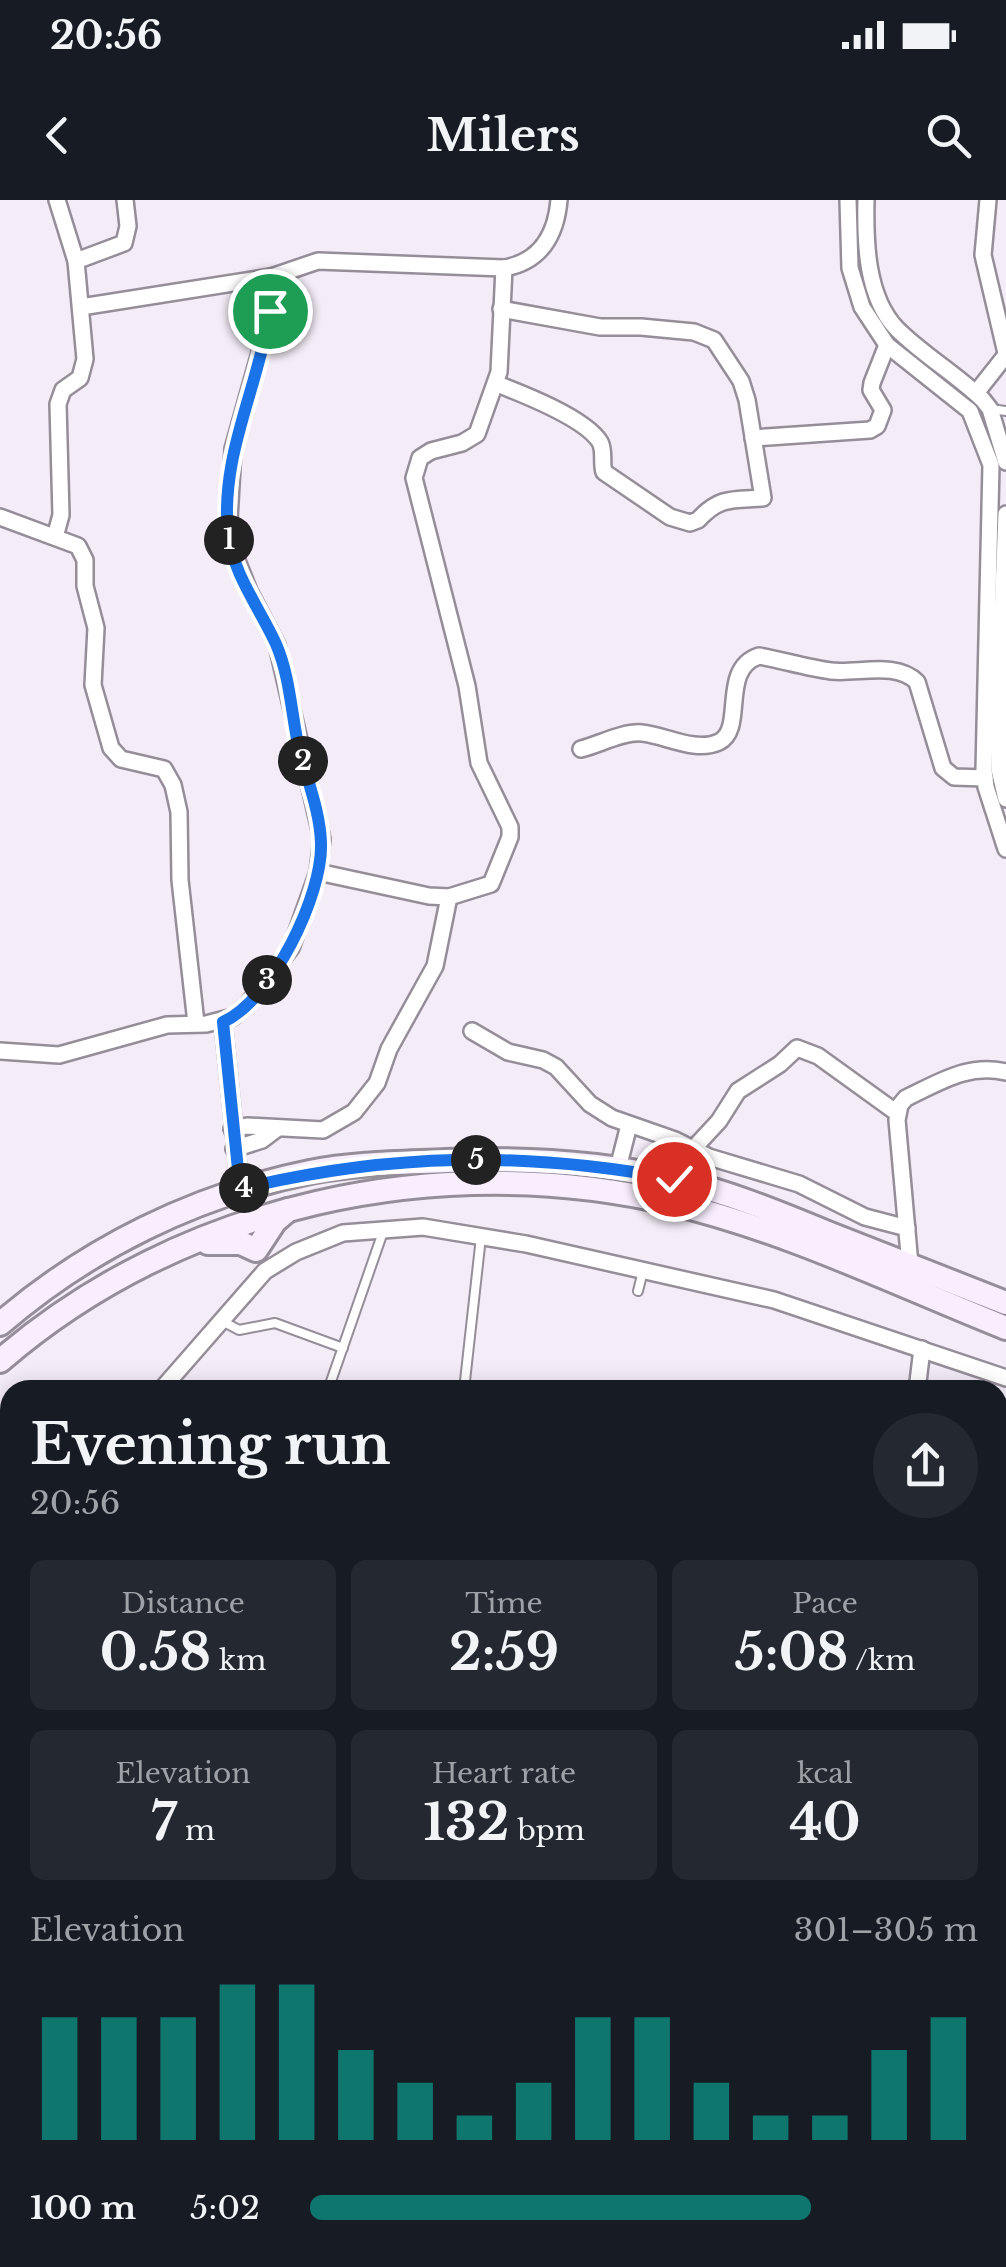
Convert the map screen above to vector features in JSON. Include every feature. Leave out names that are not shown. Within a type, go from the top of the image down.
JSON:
[{"type":"main road","points":[[0,1324],[74,1268],[170,1218],[240,1189],[313,1172],[372,1164],[493,1159],[618,1168],[713,1191],[1006,1304]]},
{"type":"main road","points":[[0,1361],[26,1338],[86,1298],[244,1222],[364,1192],[412,1186],[512,1183],[623,1194],[672,1204],[768,1232],[1006,1328]]},
{"type":"main road","points":[[193,1244],[241,1243],[261,1261],[276,1221],[288,1210]]},
{"type":"main road","points":[[170,1218],[216,1216],[244,1222]]},
{"type":"street","points":[[55,537],[61,516],[58,404],[63,390],[80,378],[84,369],[76,260],[57,200]]},
{"type":"street","points":[[76,260],[124,244],[128,226],[124,200]]},
{"type":"street","points":[[81,307],[271,277],[318,261],[504,268],[522,265],[541,250],[553,231],[559,200]]},
{"type":"street","points":[[848,200],[850,268],[862,308],[887,345],[970,411],[991,466],[984,778],[1006,849]]},
{"type":"street","points":[[866,200],[870,261],[877,296],[889,319],[998,410],[1006,462]]},
{"type":"street","points":[[976,393],[1006,354],[982,255],[988,200]]},
{"type":"street","points":[[318,872],[449,897],[491,884],[510,838],[510,826],[479,763],[463,672],[414,478],[420,458],[477,434],[497,384],[504,268]]},
{"type":"street","points":[[0,1051],[60,1054],[166,1025],[223,1022],[247,1005],[291,948],[318,872],[322,839],[298,742],[293,704],[277,646],[228,538],[233,448],[268,324],[271,277]]},
{"type":"street","points":[[497,384],[545,403],[592,433],[602,448],[604,472],[679,522],[698,520],[722,501],[763,498],[741,382],[714,340],[705,334],[650,327],[600,327],[502,309]]},
{"type":"street","points":[[753,438],[870,430],[877,426],[883,410],[872,384],[887,345]]},
{"type":"street","points":[[1006,514],[1000,696],[1000,770],[1006,799]]},
{"type":"street","points":[[0,517],[78,546],[85,560],[86,586],[96,628],[93,685],[111,748],[121,758],[164,769],[173,785],[179,812],[180,880],[196,1024]]},
{"type":"street","points":[[581,750],[639,732],[675,742],[722,741],[728,731],[739,670],[759,656],[832,671],[910,674],[917,682],[943,768],[954,778],[984,778]]},
{"type":"street","points":[[232,1129],[323,1130],[354,1112],[370,1094],[435,966],[449,897]]},
{"type":"street","points":[[223,1022],[240,1189]]},
{"type":"street","points":[[472,1032],[508,1052],[556,1067],[590,1104],[628,1124],[709,1157],[799,1184],[865,1217],[907,1228]]},
{"type":"street","points":[[693,1149],[719,1121],[738,1091],[797,1048],[818,1056],[897,1113]]},
{"type":"street","points":[[910,1266],[897,1113],[906,1098],[962,1072],[988,1068],[1006,1072]]},
{"type":"street","points":[[618,1168],[628,1124]]},
{"type":"street","points":[[234,1149],[262,1140],[278,1128]]},
{"type":"street","points":[[244,1222],[261,1261]]},
{"type":"street","points":[[169,1380],[220,1320],[261,1261],[343,1233],[424,1227],[643,1269],[774,1300],[1006,1378]]},
{"type":"street","points":[[918,1380],[922,1349]]},
{"type":"lane","points":[[332,1380],[385,1228]]},
{"type":"lane","points":[[465,1380],[481,1237]]},
{"type":"lane","points":[[638,1291],[643,1269]]},
{"type":"lane","points":[[220,1320],[239,1330],[276,1323],[343,1348]]},
{"type":"route","points":[[270,311],[233,448],[228,538],[277,646],[322,839],[318,872],[291,948],[247,1005],[223,1022],[240,1189],[313,1172],[372,1164],[493,1159],[548,1160],[674,1179]]}]
